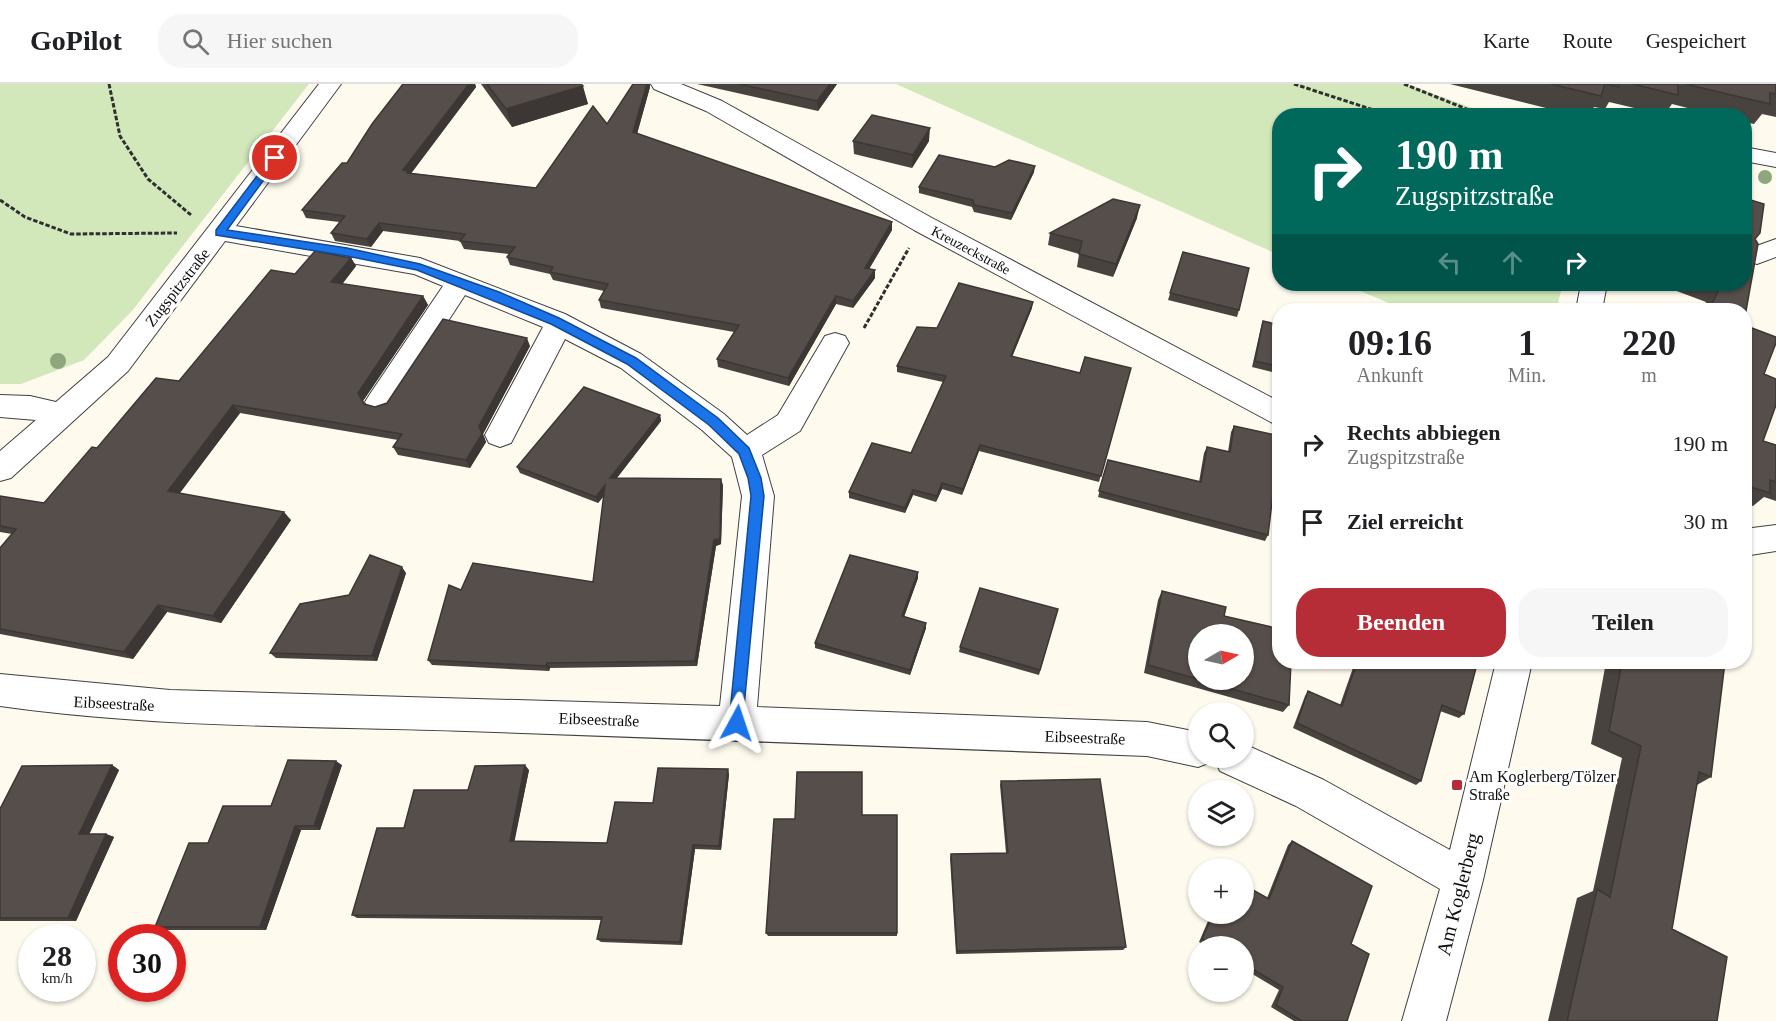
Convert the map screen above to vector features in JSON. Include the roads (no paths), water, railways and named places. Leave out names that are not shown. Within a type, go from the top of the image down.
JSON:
[{"type":"street","name":"Zugspitzstraße","points":[[0,469],[63,415],[117,364],[220,232],[330,84]]},
{"type":"street","name":"Kreuzeckstraße","points":[[662,84],[714,106],[923,224],[1272,412]]},
{"type":"street","points":[[1752,156],[1776,160]]},
{"type":"street","points":[[220,232],[358,254],[420,267],[460,282],[559,324],[631,361],[713,422],[745,451],[755,478],[758,496],[737,723]]},
{"type":"street","points":[[380,402],[460,282]]},
{"type":"street","points":[[500,435],[559,324]]},
{"type":"street","points":[[745,451],[789,423],[835,343]]},
{"type":"street","points":[[0,406],[30,407],[63,415]]},
{"type":"street","name":"Am Koglerberg","points":[[1424,1021],[1463,880],[1512,669]]},
{"type":"street","name":"Eibseestraße","points":[[0,690],[64,700],[166,706],[737,723],[1147,739],[1188,747]]},
{"type":"street","points":[[1254,768],[1310,793],[1463,880]]},
{"type":"place","name":"Am Koglerberg/Tölzer Straße","points":[[1457,785]]}]
